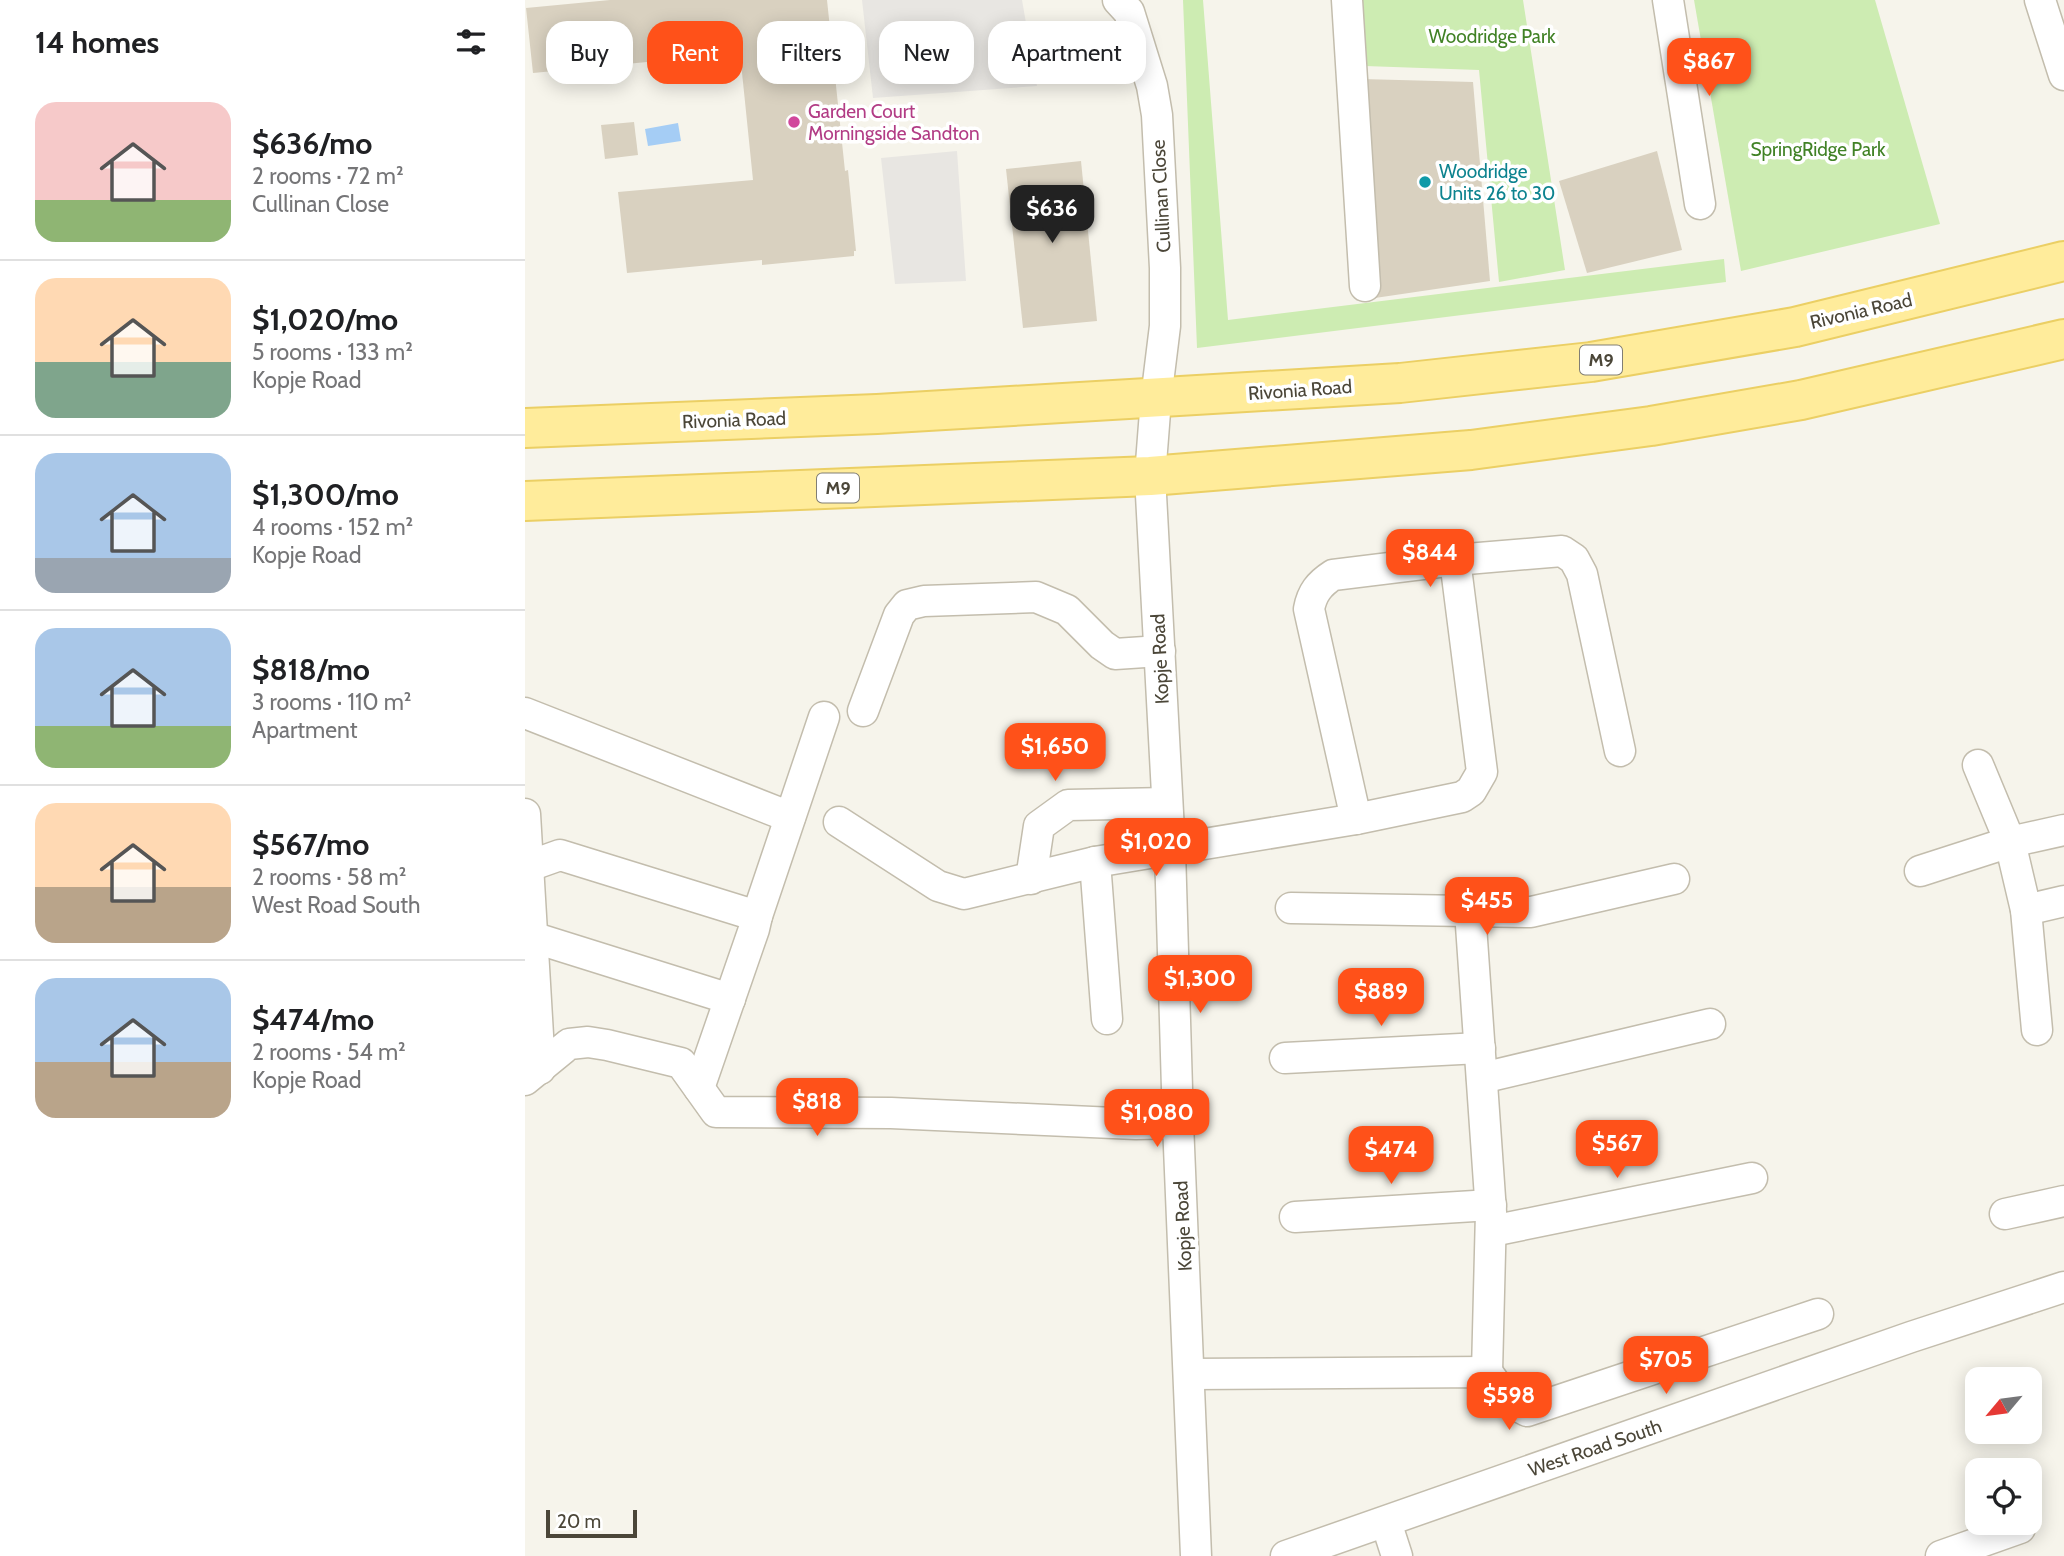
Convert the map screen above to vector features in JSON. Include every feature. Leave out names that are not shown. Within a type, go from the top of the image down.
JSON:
[{"type":"main road","name":"Rivonia Road","points":[[525,428],[877,414],[1400,383],[1591,362],[1795,327],[2064,261]]},
{"type":"main road","name":"M9","points":[[525,500],[1150,475],[1471,450],[1651,426],[1801,400],[2060,342]]},
{"type":"street","points":[[1347,0],[1365,286]]},
{"type":"street","points":[[1668,0],[1700,204]]},
{"type":"street","points":[[2040,0],[2064,75]]},
{"type":"street","name":"Cullinan Close","points":[[1125,4],[1152,86],[1157,115],[1165,268],[1165,326],[1150,475]]},
{"type":"street","name":"Kopje Road","points":[[1150,475],[1170,850],[1196,1556]]},
{"type":"street","points":[[1356,819],[1309,609],[1321,582],[1333,575],[1455,560],[1562,551],[1574,559],[1582,574],[1620,751]]},
{"type":"street","points":[[839,822],[938,886],[964,894],[1095,862],[1356,819],[1462,797],[1479,781],[1482,772],[1455,560]]},
{"type":"street","points":[[863,711],[899,615],[907,605],[925,601],[1036,597],[1067,610],[1102,645],[1115,654],[1160,651]]},
{"type":"street","points":[[525,713],[790,817]]},
{"type":"street","points":[[699,1088],[824,717]]},
{"type":"street","points":[[1978,765],[2010,842],[2026,910],[2037,1030]]},
{"type":"street","points":[[1031,879],[1039,826],[1068,805],[1167,803]]},
{"type":"street","points":[[525,814],[532,937],[532,1074]]},
{"type":"street","points":[[1920,871],[2010,842],[2064,830]]},
{"type":"street","points":[[529,866],[560,855],[757,916]]},
{"type":"street","points":[[1095,862],[1107,1019]]},
{"type":"street","points":[[1291,908],[1531,912],[1674,879]]},
{"type":"street","points":[[2026,910],[2064,901]]},
{"type":"street","points":[[1470,911],[1491,1218],[1487,1372],[1508,1401],[1519,1409],[1534,1411],[1818,1314]]},
{"type":"street","points":[[532,937],[730,999]]},
{"type":"street","points":[[1482,1078],[1710,1024]]},
{"type":"street","points":[[532,1074],[569,1044],[588,1042],[681,1063],[716,1112],[891,1113],[1136,1124],[1178,1123]]},
{"type":"street","points":[[1285,1058],[1480,1048]]},
{"type":"street","points":[[1295,1217],[1491,1218],[1752,1178]]},
{"type":"street","points":[[2005,1214],[2064,1201]]},
{"type":"street","name":"West Road South","points":[[1286,1556],[1352,1545],[1386,1522],[1911,1337],[2064,1287]]},
{"type":"street","points":[[1190,1374],[1487,1372]]},
{"type":"street","points":[[1386,1522],[1397,1556]]},
{"type":"street","points":[[1941,1556],[2000,1535]]},
{"type":"green space","points":[[1183,0],[1203,0],[1228,320],[1724,259],[1726,282],[1197,348]]},
{"type":"green space","name":"Woodridge Park","points":[[1360,0],[1523,0],[1565,270],[1499,282],[1479,70],[1365,66]]},
{"type":"green space","name":"SpringRidge Park","points":[[1694,0],[1875,0],[1940,224],[1741,271]]},
{"type":"shaded area","points":[[862,0],[1022,0],[1026,21],[988,21],[988,84],[1037,86],[873,98]]},
{"type":"shaded area","points":[[957,151],[966,281],[895,284],[881,158]]},
{"type":"water","points":[[678,123],[681,141],[648,146],[645,129]]},
{"type":"building","name":"Garden Court Morningside Sandton","points":[[610,0],[827,0],[829,21],[757,21],[757,84],[836,84],[845,171],[848,170],[856,251],[854,256],[762,265],[762,260],[627,273],[618,192],[753,180],[743,82],[743,21],[647,21],[647,62],[633,63],[633,21],[546,21],[546,72],[533,73],[526,8]]},
{"type":"building","name":"Woodridge Units 26 to 30","points":[[1362,79],[1473,82],[1490,281],[1375,298]]},
{"type":"building","points":[[634,122],[638,155],[605,159],[601,125]]},
{"type":"building","points":[[1657,151],[1682,250],[1587,273],[1559,181]]},
{"type":"building","points":[[1081,161],[1097,321],[1023,328],[1006,169]]},
{"type":"place","name":"Garden Court Morningside Sandton","points":[[794,122]]},
{"type":"place","name":"Woodridge Units 26 to 30","points":[[1425,182]]}]
